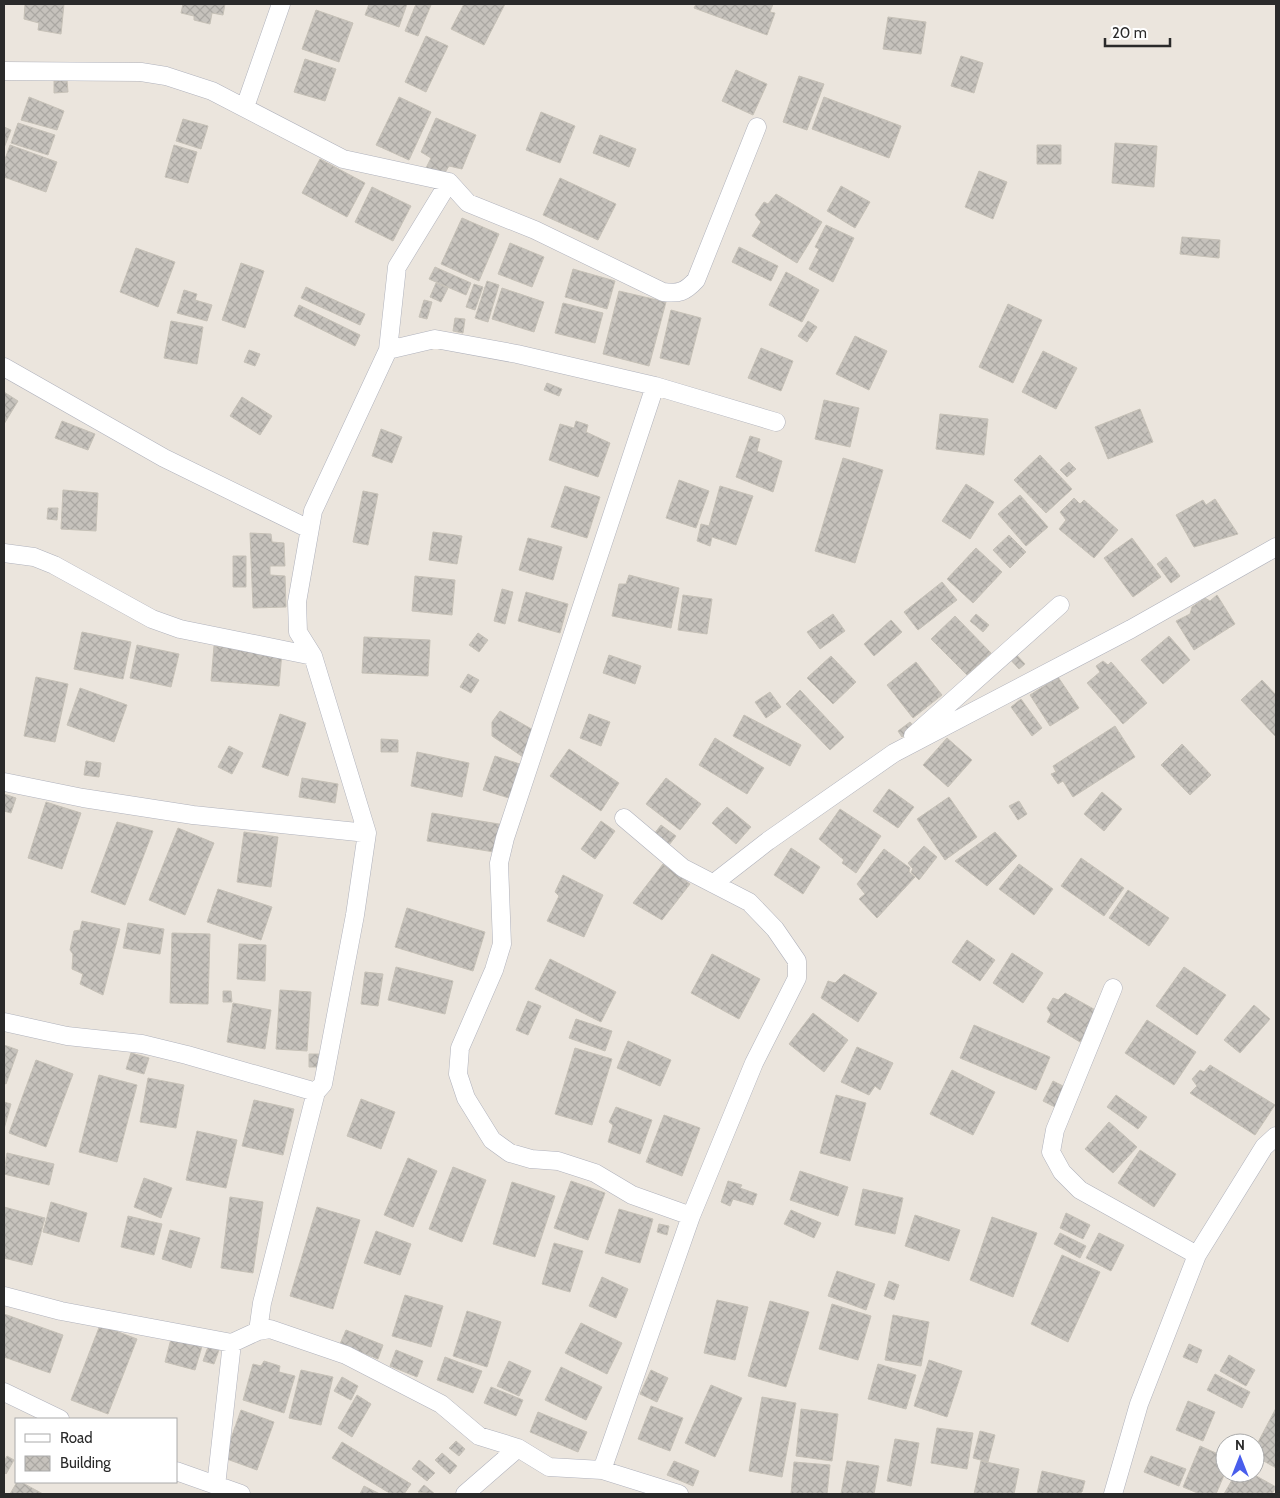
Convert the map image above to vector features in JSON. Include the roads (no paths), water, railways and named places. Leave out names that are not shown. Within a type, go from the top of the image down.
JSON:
[{"type":"street","points":[[245,107],[281,4]]},
{"type":"street","points":[[4,71],[141,72],[166,76],[212,90],[343,159],[449,182],[468,203],[535,230],[663,292],[678,294],[686,290],[696,280],[757,127]]},
{"type":"street","points":[[258,1331],[262,1303],[316,1092],[323,1084],[355,915],[367,833],[313,656],[298,632],[297,602],[309,529],[312,511],[388,350],[397,267],[449,182]]},
{"type":"street","points":[[388,350],[435,339],[517,354],[654,386],[776,422]]},
{"type":"street","points":[[4,367],[164,458],[309,529]]},
{"type":"street","points":[[654,386],[505,838],[499,863],[502,944],[494,970],[460,1048],[458,1074],[466,1098],[492,1140],[510,1153],[531,1159],[558,1160],[595,1173],[632,1195],[691,1216]]},
{"type":"street","points":[[894,753],[1131,629],[1276,547]]},
{"type":"street","points":[[4,553],[34,557],[54,565],[152,620],[180,629],[313,656]]},
{"type":"street","points":[[714,883],[768,841],[894,753],[1060,605]]},
{"type":"street","points":[[4,782],[83,798],[193,815],[367,833]]},
{"type":"street","points":[[602,1470],[691,1216],[754,1063],[797,978],[797,961],[775,929],[750,902],[683,868],[624,818]]},
{"type":"street","points":[[1113,988],[1054,1130],[1051,1152],[1062,1172],[1080,1190],[1197,1255]]},
{"type":"street","points":[[4,1022],[66,1036],[142,1044],[316,1092]]},
{"type":"street","points":[[1113,1494],[1139,1404],[1197,1255],[1264,1147],[1276,1136]]},
{"type":"street","points":[[4,1296],[61,1312],[232,1343],[258,1331],[270,1329],[346,1354],[442,1404],[479,1436],[518,1448],[549,1468],[602,1470],[655,1490],[679,1494]]},
{"type":"street","points":[[216,1486],[232,1343]]},
{"type":"street","points":[[4,1392],[58,1418]]},
{"type":"street","points":[[465,1494],[518,1448]]},
{"type":"street","points":[[178,1472],[241,1494]]}]
